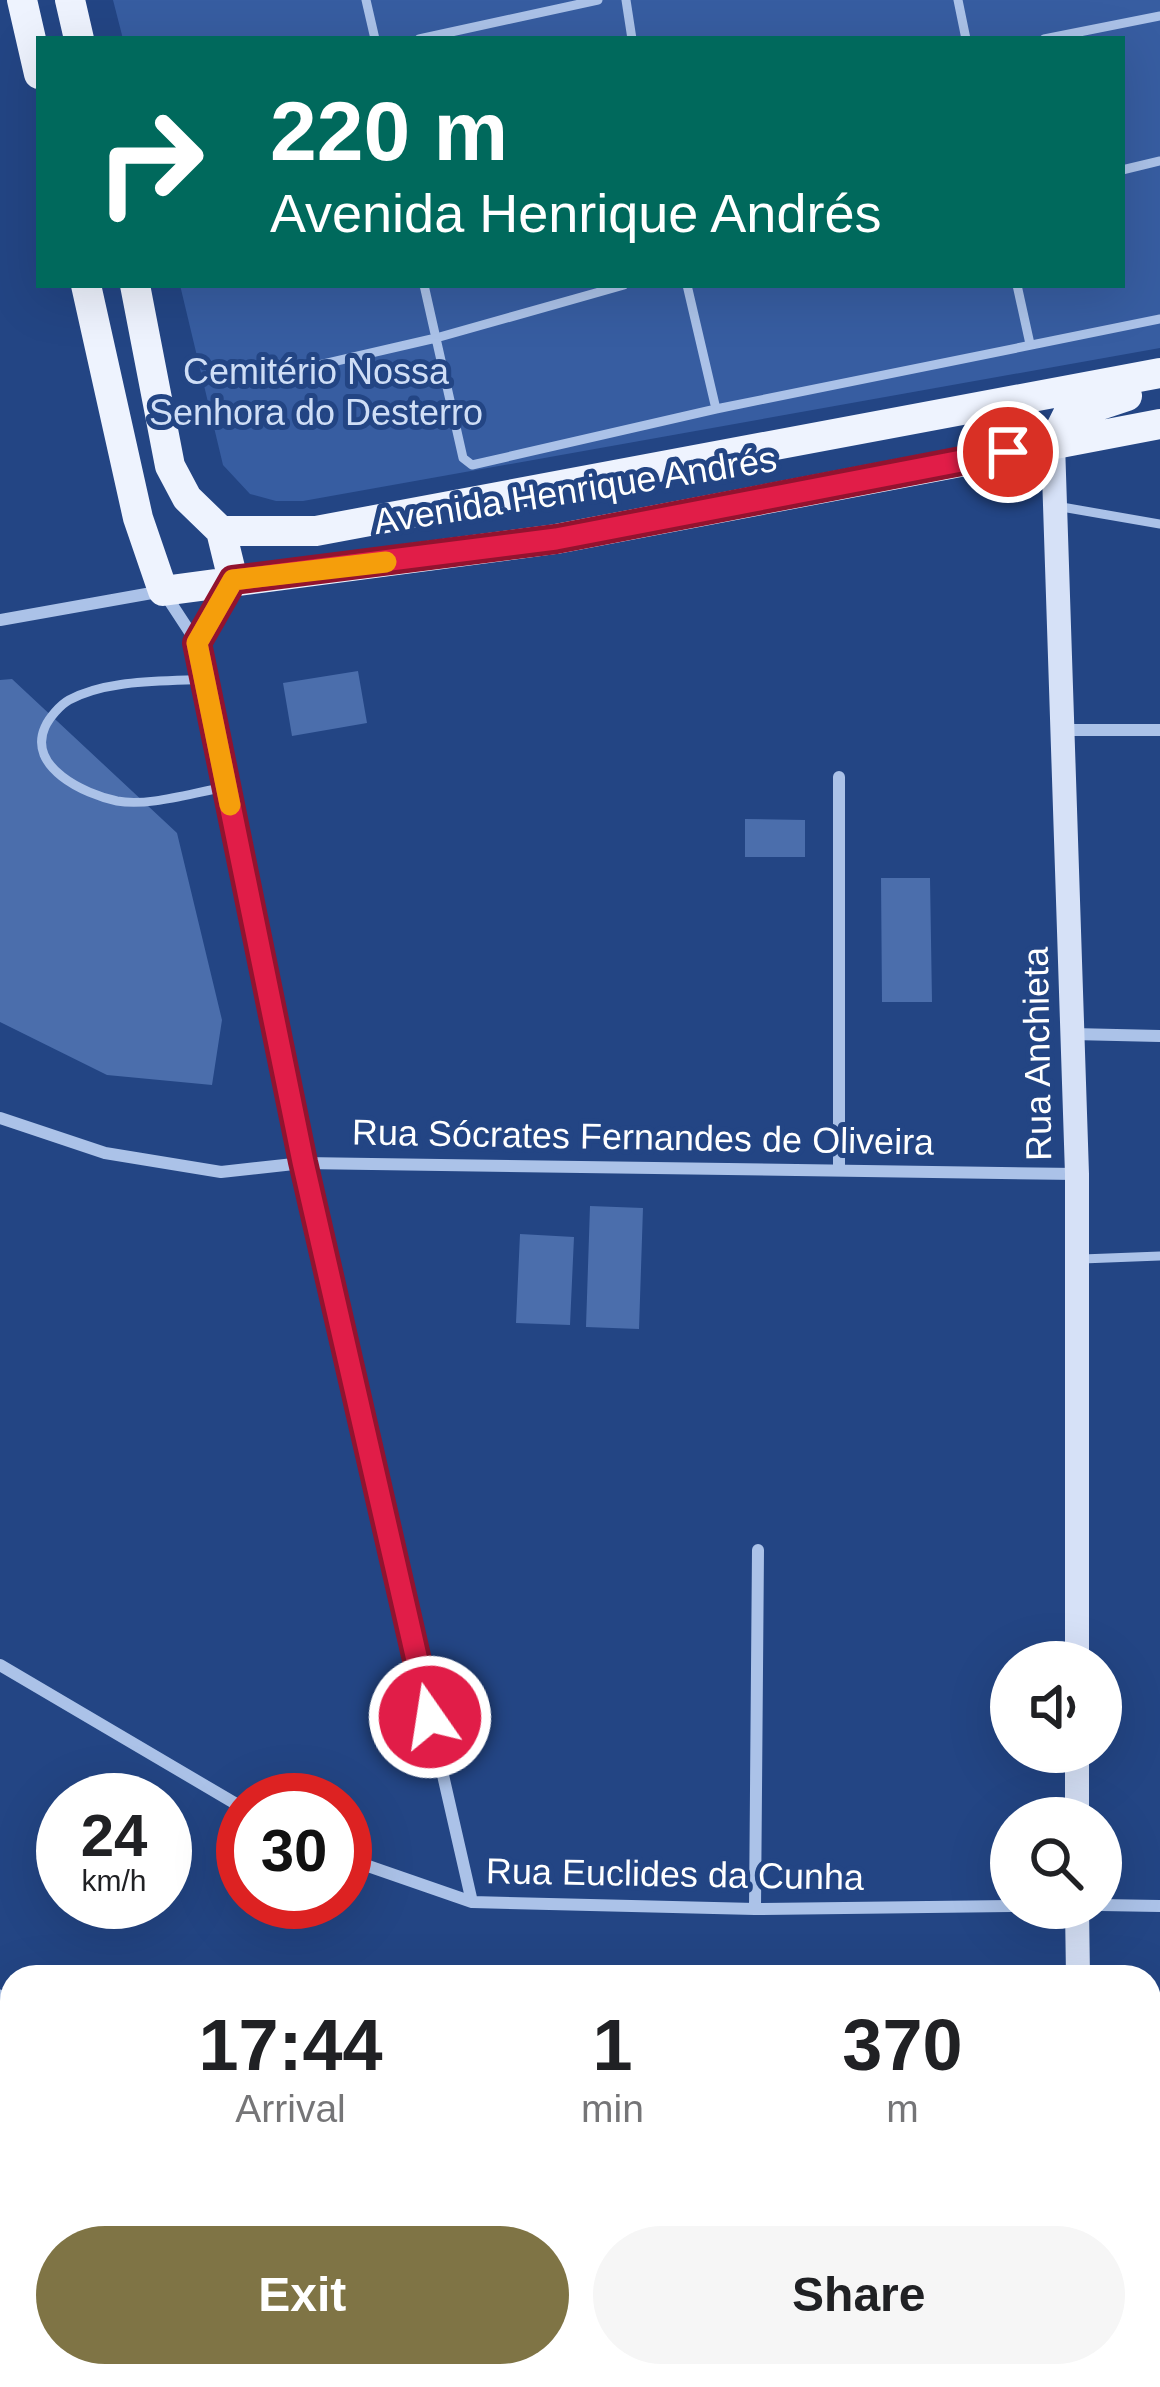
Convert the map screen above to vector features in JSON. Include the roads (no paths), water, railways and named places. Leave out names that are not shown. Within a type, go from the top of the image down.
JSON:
[{"type":"main road","points":[[22,0],[36,61]]},
{"type":"main road","points":[[70,0],[79,36]]},
{"type":"main road","points":[[87,288],[138,518],[163,591]]},
{"type":"main road","points":[[136,288],[170,466],[187,498],[221,531],[233,580]]},
{"type":"main road","points":[[1053,444],[1067,416],[1160,378]]},
{"type":"main road","name":"Avenida Henrique Andrés","points":[[221,531],[316,531],[1160,378]]},
{"type":"main road","name":"Avenida Henrique Andrés","points":[[163,591],[556,539],[1160,424]]},
{"type":"main road","name":"Rua Anchieta","points":[[1053,444],[1077,1174],[1077,1641]]},
{"type":"main road","points":[[533,491],[524,511],[531,527],[556,539]]},
{"type":"main road","points":[[1077,1929],[1078,1965]]},
{"type":"street","points":[[197,643],[233,580]]},
{"type":"street","name":"Avenida Henrique Andrés","points":[[0,620],[163,591]]},
{"type":"street","points":[[163,591],[197,643],[303,1162],[472,1902]]},
{"type":"street","points":[[1065,730],[1160,730]]},
{"type":"street","points":[[839,777],[839,1169]]},
{"type":"street","points":[[1073,1034],[1160,1036]]},
{"type":"street","name":"Rua Sócrates Fernandes de Oliveira","points":[[0,1118],[106,1153],[221,1172],[303,1162],[1077,1174]]},
{"type":"street","points":[[755,1910],[758,1550]]},
{"type":"street","points":[[0,1666],[216,1792]]},
{"type":"street","name":"Rua Euclides da Cunha","points":[[372,1867],[472,1902],[755,1910],[990,1906]]},
{"type":"street","points":[[1122,1905],[1160,1906]]},
{"type":"lane","points":[[366,0],[374,36]]},
{"type":"lane","points":[[433,36],[598,0]]},
{"type":"lane","points":[[626,0],[632,36]]},
{"type":"lane","points":[[958,0],[965,36]]},
{"type":"lane","points":[[1059,36],[1160,16]]},
{"type":"lane","points":[[1125,169],[1160,161]]},
{"type":"lane","points":[[425,288],[463,458],[472,465],[716,409],[1160,319]]},
{"type":"lane","points":[[268,377],[436,338],[613,288]]},
{"type":"lane","points":[[688,288],[716,409]]},
{"type":"lane","points":[[1018,288],[1030,344]]},
{"type":"lane","points":[[1056,506],[1160,524]]},
{"type":"lane","points":[[205,679],[120,686],[68,700],[47,722],[39,743],[44,761],[68,781],[118,801],[227,787]]},
{"type":"lane","points":[[1076,1259],[1160,1256]]},
{"type":"park label","name":"Cemitério Nossa Senhora do Desterro","points":[[316,392]]}]
